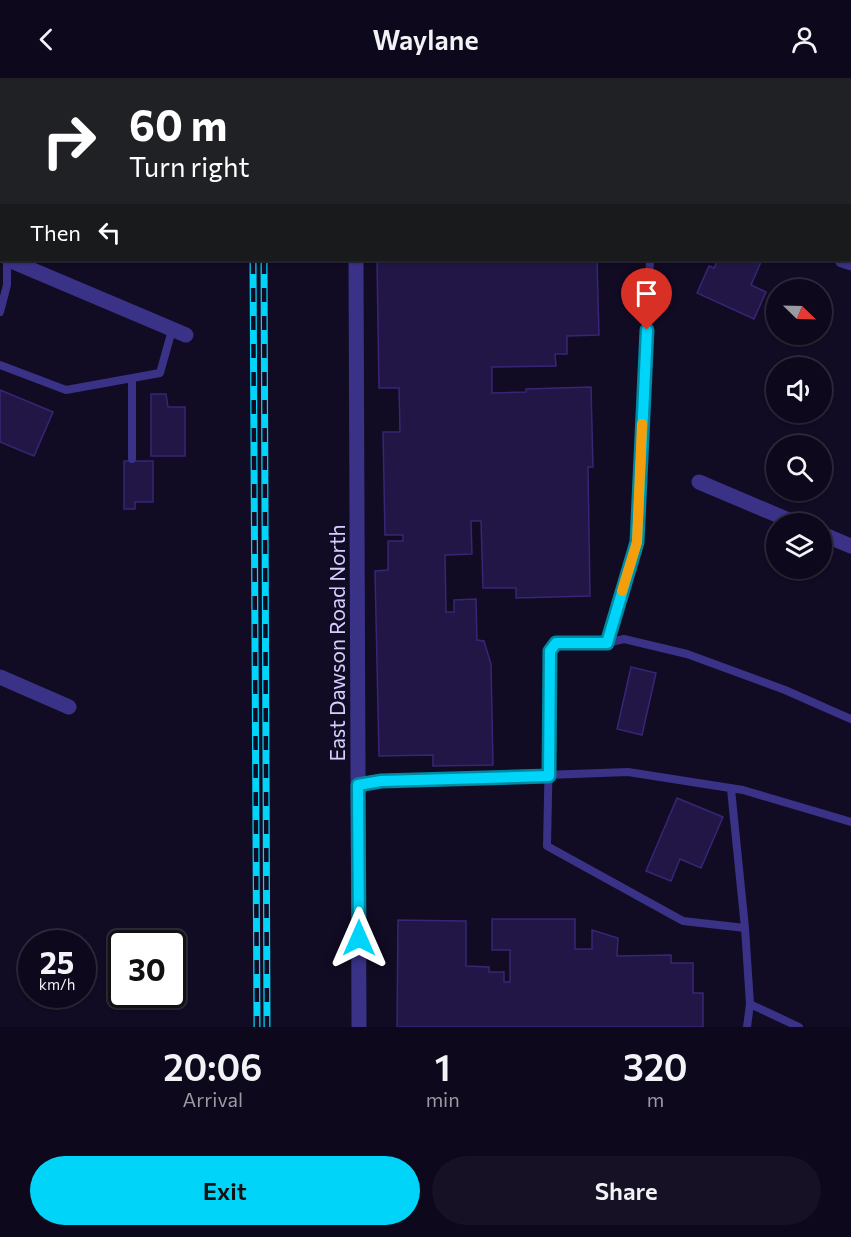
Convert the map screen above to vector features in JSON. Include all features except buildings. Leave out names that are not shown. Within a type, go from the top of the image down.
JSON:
[{"type":"street","points":[[10,261],[179,332]]},
{"type":"street","name":"East Dawson Road North","points":[[356,261],[359,1027]]},
{"type":"street","points":[[699,482],[772,513]]},
{"type":"street","points":[[832,538],[851,546]]},
{"type":"street","points":[[0,677],[69,707]]},
{"type":"lane","points":[[0,312],[7,285],[8,261]]},
{"type":"lane","points":[[607,643],[637,542],[650,261]]},
{"type":"lane","points":[[0,365],[66,390],[160,373],[179,332]]},
{"type":"lane","points":[[132,378],[132,459]]},
{"type":"lane","points":[[745,928],[683,921],[547,846],[550,651],[556,643],[607,643],[624,639],[687,654],[785,690],[851,719]]},
{"type":"lane","points":[[358,785],[381,781],[628,772],[731,789],[851,822]]},
{"type":"lane","points":[[731,789],[745,928],[750,1004],[747,1027]]},
{"type":"lane","points":[[750,1004],[800,1027]]},
{"type":"railway","points":[[253,261],[257,1027]]},
{"type":"railway","points":[[264,261],[267,1027]]},
{"type":"slow traffic","points":[[622,591],[637,542],[642,424]]},
{"type":"route","points":[[359,938],[358,785],[381,781],[549,776],[550,651],[556,643],[607,643],[637,542],[647,330]]}]
